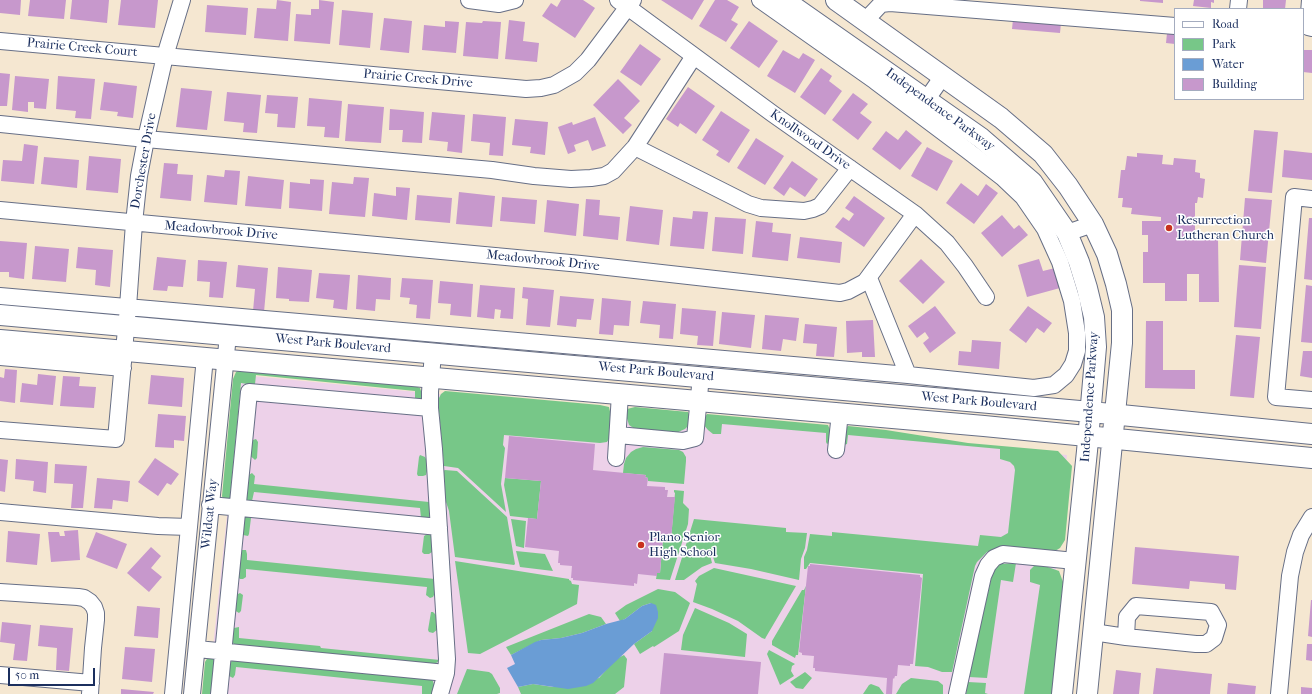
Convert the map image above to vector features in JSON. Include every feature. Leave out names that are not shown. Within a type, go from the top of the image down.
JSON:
[{"type":"main road","name":"Independence Parkway","points":[[784,0],[981,138],[1032,182],[1067,233],[1088,288],[1094,317],[1096,347],[1091,412],[1062,694]]},
{"type":"main road","name":"Independence Parkway","points":[[836,0],[1001,118],[1043,154],[1068,186],[1093,224],[1109,262],[1122,310],[1122,343],[1087,694]]},
{"type":"main road","name":"West Park Boulevard","points":[[0,315],[128,316],[228,335],[701,376],[1116,414],[1312,434]]},
{"type":"main road","name":"West Park Boulevard","points":[[0,340],[123,359],[225,358],[1113,438],[1312,458]]},
{"type":"main road","points":[[1075,561],[1100,563]]},
{"type":"street","name":"Dorchester Drive","points":[[0,430],[116,439],[128,316],[134,222],[139,176],[165,56],[182,0]]},
{"type":"street","points":[[469,0],[499,4],[514,0]]},
{"type":"street","points":[[0,296],[128,316],[908,376],[1034,388],[1054,385],[1066,375],[1073,364],[1077,351],[1077,333],[1072,301],[1060,262],[1045,229],[1023,197],[1004,178],[874,81],[760,0]]},
{"type":"street","points":[[1310,0],[1308,27],[1312,28]]},
{"type":"street","name":"Prairie Creek Drive","points":[[165,56],[526,89],[541,88],[554,85],[568,78],[583,66],[626,3]]},
{"type":"street","name":"Knollwood Drive","points":[[626,3],[694,56],[915,214],[947,243],[986,297]]},
{"type":"street","points":[[865,21],[881,4],[885,3],[954,4],[1174,26]]},
{"type":"street","name":"Prairie Creek Court","points":[[0,41],[165,56]]},
{"type":"street","points":[[0,124],[146,139],[492,170],[534,176],[571,179],[592,178],[604,176],[613,170],[635,147],[694,56]]},
{"type":"street","points":[[927,99],[943,76]]},
{"type":"street","points":[[635,147],[748,204],[761,208],[804,211],[820,206],[850,168]]},
{"type":"street","points":[[1312,199],[1294,197],[1276,397],[1312,400]]},
{"type":"street","name":"Meadowbrook Drive","points":[[0,210],[581,264],[833,293],[848,291],[865,282],[915,214]]},
{"type":"street","points":[[1067,233],[1093,224]]},
{"type":"street","points":[[869,278],[908,376]]},
{"type":"street","name":"Wildcat Way","points":[[192,694],[228,335]]},
{"type":"street","points":[[433,352],[430,408],[434,449],[447,659],[446,673],[440,694]]},
{"type":"street","points":[[0,357],[123,359]]},
{"type":"street","points":[[173,694],[205,357]]},
{"type":"street","points":[[618,435],[683,441],[695,438],[701,376]]},
{"type":"street","points":[[219,694],[248,392],[430,408]]},
{"type":"street","points":[[616,458],[620,394]]},
{"type":"street","points":[[836,450],[840,413]]},
{"type":"street","points":[[210,506],[439,527]]},
{"type":"street","points":[[0,512],[158,526],[190,527]]},
{"type":"street","points":[[1279,694],[1290,576],[1295,552],[1301,535],[1312,517]]},
{"type":"street","points":[[957,694],[983,576],[988,565],[994,558],[1003,554],[1075,561]]},
{"type":"street","points":[[0,592],[78,596],[90,602],[96,613],[91,688],[0,675]]},
{"type":"street","points":[[1093,632],[1126,637],[1206,644],[1214,638],[1218,624],[1211,612],[1136,606],[1127,617],[1126,637]]},
{"type":"street","points":[[197,649],[446,673]]},
{"type":"shaded area","name":"Plano Senior High School","points":[[242,375],[1067,455],[1044,694],[208,694]]},
{"type":"green space","points":[[240,370],[415,386],[420,388],[422,398],[415,399],[415,391],[256,375],[255,384],[241,383],[230,498],[227,500],[223,499],[222,496],[233,379],[236,372]]},
{"type":"green space","points":[[445,391],[609,407],[611,416],[610,437],[607,442],[600,443],[504,435],[503,445],[505,448],[501,484],[506,512],[458,468],[444,466],[438,400],[441,394]]},
{"type":"green space","points":[[635,407],[688,412],[690,417],[689,425],[685,429],[676,433],[635,429],[629,425],[626,415],[627,409]]},
{"type":"green space","points":[[707,414],[828,425],[830,430],[830,442],[827,444],[826,442],[826,433],[722,424],[721,434],[713,434],[703,424]]},
{"type":"green space","points":[[848,426],[886,430],[968,443],[1058,451],[1072,466],[1065,540],[1060,548],[1055,551],[1003,546],[987,552],[977,562],[952,672],[942,672],[928,667],[915,666],[923,574],[810,563],[806,569],[804,569],[804,557],[810,534],[832,536],[832,532],[978,546],[980,535],[1001,537],[1008,533],[1015,470],[1014,466],[1010,462],[1000,459],[1000,449],[848,435],[847,444],[844,445],[845,429]]},
{"type":"green space","points":[[256,439],[258,442],[257,458],[255,460],[249,455],[250,444]]},
{"type":"green space","points":[[643,447],[679,450],[683,452],[686,457],[684,484],[648,481],[648,478],[645,477],[646,475],[623,473],[626,458],[631,452]]},
{"type":"green space","points":[[420,455],[426,459],[427,471],[426,475],[423,476],[418,476],[417,474]]},
{"type":"green space","points":[[443,471],[457,471],[507,517],[514,565],[455,557],[449,511],[445,499]]},
{"type":"green space","points":[[252,473],[255,476],[254,484],[429,502],[430,516],[427,519],[421,518],[420,508],[254,492],[252,501],[247,501],[245,497],[247,476]]},
{"type":"green space","points":[[505,478],[541,481],[537,519],[510,516],[504,485]]},
{"type":"green space","points":[[674,490],[684,491],[683,503],[689,509],[688,524],[670,580],[656,579],[657,573],[660,573],[663,538],[671,539]]},
{"type":"green space","points":[[247,516],[251,518],[248,536],[243,535],[242,532],[244,517]]},
{"type":"green space","points":[[511,519],[526,521],[524,548],[516,546]]},
{"type":"green space","points":[[694,519],[786,528],[786,532],[807,533],[805,548],[801,559],[799,580],[751,569],[715,563],[712,554],[710,555],[712,563],[702,567],[684,580],[675,580]]},
{"type":"green space","points":[[429,533],[432,537],[432,552],[429,554],[424,554],[422,552],[424,536]]},
{"type":"green space","points":[[242,550],[246,550],[247,560],[435,579],[435,593],[433,597],[430,598],[426,595],[427,587],[246,569],[246,577],[240,579],[237,575],[239,554]]},
{"type":"green space","points":[[516,551],[545,554],[553,571],[520,567]]},
{"type":"green space","points":[[455,561],[569,579],[572,584],[579,585],[577,604],[480,654],[468,653]]},
{"type":"green space","points":[[1016,563],[1013,582],[1001,580],[987,678],[969,677],[994,569],[1000,564]]},
{"type":"green space","points":[[1034,566],[1045,566],[1059,571],[1063,582],[1052,694],[1024,694],[1040,585],[1030,582],[1030,570]]},
{"type":"green space","points":[[714,568],[796,586],[765,639],[738,621],[693,602],[697,584],[695,581],[699,576]]},
{"type":"green space","points":[[806,586],[798,655],[796,655],[795,658],[772,645],[772,641],[802,590],[804,590]]},
{"type":"green space","points":[[658,589],[675,592],[690,603],[679,631],[640,654],[634,644],[652,631],[651,603],[642,606],[620,621],[615,613],[626,605]]},
{"type":"green space","points":[[240,593],[243,595],[241,611],[239,613],[234,610],[236,595]]},
{"type":"green space","points":[[695,608],[729,623],[747,634],[745,657],[681,650],[683,635]]},
{"type":"green space","points":[[431,612],[437,616],[438,629],[433,633],[429,632],[428,630]]},
{"type":"green space","points":[[589,614],[601,617],[606,624],[582,633],[561,638],[541,640],[511,655],[506,647]]},
{"type":"green space","points":[[239,627],[239,638],[440,660],[435,664],[236,646],[232,642],[232,632],[234,628]]},
{"type":"green space","points":[[769,650],[795,664],[792,666],[791,671],[794,676],[780,685],[767,654]]},
{"type":"green space","points":[[624,655],[627,659],[624,687],[615,694],[521,694],[518,687],[533,684],[553,687],[599,678],[616,659]]},
{"type":"green space","points":[[208,657],[215,660],[211,694],[202,694],[205,662]]},
{"type":"green space","points":[[235,659],[430,679],[433,681],[435,688],[432,694],[422,694],[422,686],[236,667],[233,678],[229,676],[228,673],[229,663]]},
{"type":"green space","points":[[467,669],[489,672],[492,674],[500,688],[500,693],[457,694]]},
{"type":"green space","points":[[805,672],[812,678],[803,689],[796,688],[790,682]]},
{"type":"green space","points":[[911,678],[938,681],[943,685],[943,694],[896,694],[902,684]]},
{"type":"green space","points":[[968,682],[986,683],[985,693],[988,694],[966,694]]},
{"type":"green space","points":[[871,684],[879,687],[884,694],[863,694]]},
{"type":"water","points":[[651,603],[656,605],[658,612],[658,618],[652,631],[634,644],[593,683],[586,686],[568,689],[533,684],[518,687],[507,668],[515,664],[511,655],[535,642],[582,633],[625,619],[642,606]]},
{"type":"building","points":[[0,0],[21,0],[20,15],[0,13]]},
{"type":"building","points":[[30,0],[66,0],[64,19],[28,16]]},
{"type":"building","points":[[72,0],[109,0],[107,23],[70,19]]},
{"type":"building","points":[[121,0],[158,0],[155,28],[118,25]]},
{"type":"building","points":[[277,0],[291,2],[288,41],[254,38],[257,8],[276,9]]},
{"type":"building","points":[[319,0],[334,2],[330,44],[294,41],[296,14],[311,15],[311,9],[319,9]]},
{"type":"building","points":[[561,0],[583,0],[595,8],[575,38],[542,16],[551,3],[557,7]]},
{"type":"building","points":[[661,0],[704,0],[692,20]]},
{"type":"building","points":[[715,0],[727,0],[739,7],[731,20],[738,24],[726,42],[699,26]]},
{"type":"building","points":[[1163,0],[1163,3],[1140,1]]},
{"type":"building","points":[[1194,0],[1214,0],[1214,3],[1211,2],[1211,8],[1193,6]]},
{"type":"building","points":[[1263,0],[1286,0],[1285,8],[1263,8]]},
{"type":"building","points":[[207,5],[248,8],[246,35],[205,32]]},
{"type":"building","points":[[342,10],[373,13],[370,48],[339,45]]},
{"type":"building","points":[[384,18],[412,21],[409,53],[380,50]]},
{"type":"building","points":[[1013,19],[1061,23],[1060,33],[1012,29]]},
{"type":"building","points":[[509,20],[525,22],[523,41],[539,43],[537,62],[505,59]]},
{"type":"building","points":[[445,21],[459,22],[456,53],[422,50],[424,25],[445,27]]},
{"type":"building","points":[[483,21],[501,22],[498,59],[463,56],[466,22],[482,23]]},
{"type":"building","points":[[749,21],[778,41],[759,68],[730,48]]},
{"type":"building","points":[[1167,33],[1174,34],[1174,44],[1166,43]]},
{"type":"building","points":[[640,44],[661,59],[641,86],[620,72]]},
{"type":"building","points":[[783,50],[799,59],[803,53],[815,60],[795,93],[767,76]]},
{"type":"building","points":[[1304,50],[1312,50],[1312,73],[1304,72]]},
{"type":"building","points":[[821,68],[832,76],[829,81],[842,91],[825,115],[800,97]]},
{"type":"building","points":[[0,73],[10,74],[7,106],[0,106]]},
{"type":"building","points":[[15,76],[49,79],[46,109],[34,108],[34,102],[28,102],[28,112],[12,110]]},
{"type":"building","points":[[58,76],[95,79],[91,119],[75,118],[76,111],[56,109]]},
{"type":"building","points":[[618,79],[640,101],[624,118],[632,125],[623,134],[593,105]]},
{"type":"building","points":[[104,82],[137,86],[133,118],[117,116],[118,112],[100,110]]},
{"type":"building","points":[[688,87],[715,106],[696,134],[680,123],[678,127],[666,119]]},
{"type":"building","points":[[181,88],[212,91],[207,130],[176,127]]},
{"type":"building","points":[[227,92],[261,95],[257,133],[243,132],[244,123],[224,121]]},
{"type":"building","points":[[853,93],[868,104],[860,113],[872,122],[858,140],[832,120]]},
{"type":"building","points":[[267,95],[298,97],[295,128],[277,127],[278,114],[265,113]]},
{"type":"building","points":[[309,98],[342,101],[339,138],[324,137],[325,127],[307,126]]},
{"type":"building","points":[[348,104],[384,107],[381,143],[345,141]]},
{"type":"building","points":[[390,109],[424,112],[422,143],[402,142],[403,130],[389,130]]},
{"type":"building","points":[[721,111],[750,130],[729,163],[716,155],[719,151],[702,140]]},
{"type":"building","points":[[432,112],[465,115],[462,153],[447,151],[448,142],[429,140]]},
{"type":"building","points":[[473,114],[506,117],[503,156],[489,155],[490,143],[471,141]]},
{"type":"building","points":[[595,117],[606,146],[592,151],[588,140],[574,145],[576,151],[568,154],[558,127],[572,122],[573,125]]},
{"type":"building","points":[[515,119],[548,122],[545,155],[530,153],[531,147],[512,145]]},
{"type":"building","points":[[906,130],[922,143],[900,170],[872,149],[886,131],[898,140]]},
{"type":"building","points":[[1254,130],[1278,132],[1272,193],[1248,191]]},
{"type":"building","points":[[756,138],[784,156],[765,185],[737,168]]},
{"type":"building","points":[[24,144],[38,146],[34,184],[1,181],[3,160],[22,161]]},
{"type":"building","points":[[927,147],[953,161],[937,191],[911,176]]},
{"type":"building","points":[[1284,150],[1312,153],[1312,180],[1282,177]]},
{"type":"building","name":"Resurrection Lutheran Church","points":[[1137,153],[1163,155],[1162,164],[1173,165],[1174,158],[1196,160],[1195,172],[1200,173],[1200,178],[1205,179],[1203,198],[1198,197],[1197,203],[1195,203],[1195,238],[1218,239],[1219,302],[1199,302],[1199,274],[1187,274],[1187,301],[1165,301],[1165,283],[1143,283],[1143,252],[1148,252],[1148,235],[1142,235],[1142,221],[1161,221],[1161,217],[1131,214],[1132,208],[1122,207],[1123,198],[1118,198],[1121,170],[1125,170],[1127,156],[1137,157]]},
{"type":"building","points":[[89,156],[121,159],[118,193],[86,190]]},
{"type":"building","points":[[44,157],[79,160],[77,188],[41,184]]},
{"type":"building","points":[[792,161],[818,179],[805,197],[790,187],[784,196],[773,188]]},
{"type":"building","points":[[164,163],[178,164],[177,174],[193,175],[191,201],[160,198]]},
{"type":"building","points":[[225,170],[240,171],[237,205],[204,202],[207,175],[224,177]]},
{"type":"building","points":[[248,176],[284,180],[281,209],[245,206]]},
{"type":"building","points":[[354,177],[369,178],[365,217],[329,214],[332,182],[353,184]]},
{"type":"building","points":[[310,179],[324,180],[322,211],[289,208],[290,182],[310,184]]},
{"type":"building","points":[[961,183],[978,196],[986,184],[998,193],[974,224],[946,203]]},
{"type":"building","points":[[396,187],[410,188],[407,220],[372,216],[374,193],[396,196]]},
{"type":"building","points":[[459,192],[495,196],[492,227],[456,224]]},
{"type":"building","points":[[417,195],[452,198],[450,223],[415,220]]},
{"type":"building","points":[[854,196],[885,218],[864,247],[835,227],[843,217],[849,221],[854,214],[845,208]]},
{"type":"building","points":[[502,197],[537,200],[535,224],[500,221]]},
{"type":"building","points":[[1245,198],[1272,200],[1266,263],[1240,260]]},
{"type":"building","points":[[586,199],[600,200],[599,215],[620,217],[618,240],[583,236]]},
{"type":"building","points":[[547,200],[579,204],[576,236],[544,232]]},
{"type":"building","points":[[630,206],[663,210],[659,245],[626,241]]},
{"type":"building","points":[[693,211],[708,212],[704,249],[670,246],[673,217],[692,219]]},
{"type":"building","points":[[1002,215],[1014,229],[1019,225],[1028,235],[1002,257],[981,233]]},
{"type":"building","points":[[715,217],[746,219],[743,254],[712,251]]},
{"type":"building","points":[[1309,218],[1312,218],[1312,280],[1304,279]]},
{"type":"building","points":[[756,221],[773,223],[772,232],[791,234],[788,261],[752,257]]},
{"type":"building","points":[[800,237],[842,242],[840,263],[797,258]]},
{"type":"building","points":[[0,241],[27,243],[24,279],[9,277],[9,272],[0,272]]},
{"type":"building","points":[[35,246],[69,249],[66,282],[32,279]]},
{"type":"building","points":[[78,247],[113,250],[110,287],[95,285],[96,270],[76,268]]},
{"type":"building","points":[[157,257],[186,260],[183,287],[168,286],[167,291],[153,290]]},
{"type":"building","points":[[921,259],[945,282],[923,304],[899,281]]},
{"type":"building","points":[[1039,259],[1043,271],[1055,268],[1060,288],[1027,297],[1018,265]]},
{"type":"building","points":[[198,260],[227,262],[223,298],[209,297],[210,282],[197,281]]},
{"type":"building","points":[[238,265],[268,268],[264,312],[253,311],[255,289],[236,287]]},
{"type":"building","points":[[1239,265],[1266,267],[1261,329],[1234,327]]},
{"type":"building","points":[[278,267],[312,270],[309,302],[289,301],[289,299],[276,298]]},
{"type":"building","points":[[319,273],[350,275],[347,310],[333,308],[334,300],[316,298]]},
{"type":"building","points":[[358,275],[391,278],[390,300],[376,299],[375,311],[356,309]]},
{"type":"building","points":[[402,278],[433,280],[430,319],[416,318],[417,305],[409,304],[410,298],[400,297]]},
{"type":"building","points":[[440,281],[473,284],[471,317],[450,315],[451,304],[438,303]]},
{"type":"building","points":[[480,285],[515,288],[513,319],[500,318],[501,310],[495,309],[494,319],[477,317]]},
{"type":"building","points":[[1306,285],[1312,286],[1312,343],[1301,342]]},
{"type":"building","points":[[523,287],[554,290],[550,327],[526,325],[528,299],[522,298]]},
{"type":"building","points":[[560,296],[594,299],[591,320],[577,319],[576,327],[557,325]]},
{"type":"building","points":[[602,298],[631,301],[629,326],[614,325],[613,335],[599,334]]},
{"type":"building","points":[[643,301],[676,304],[673,339],[659,338],[660,325],[640,323]]},
{"type":"building","points":[[935,306],[956,333],[930,353],[923,343],[929,338],[925,332],[917,338],[908,326]]},
{"type":"building","points":[[1028,306],[1052,323],[1044,333],[1037,328],[1026,343],[1009,330]]},
{"type":"building","points":[[682,308],[716,311],[713,346],[697,345],[698,336],[680,334]]},
{"type":"building","points":[[722,312],[755,315],[751,348],[719,344]]},
{"type":"building","points":[[765,315],[799,318],[796,341],[783,339],[781,351],[762,349]]},
{"type":"building","points":[[873,320],[875,357],[862,357],[862,352],[847,353],[846,321]]},
{"type":"building","points":[[1146,321],[1163,321],[1163,370],[1195,370],[1195,389],[1145,388]]},
{"type":"building","points":[[805,324],[837,327],[834,357],[816,356],[817,344],[803,343]]},
{"type":"building","points":[[1236,335],[1260,337],[1254,398],[1230,396]]},
{"type":"building","points":[[972,340],[1001,342],[999,369],[958,365],[959,351],[971,352]]},
{"type":"building","points":[[1303,351],[1312,351],[1312,378],[1300,376]]},
{"type":"building","points":[[5,369],[17,370],[15,403],[0,401],[0,377],[4,378]]},
{"type":"building","points":[[38,374],[56,376],[53,405],[20,402],[22,383],[37,385]]},
{"type":"building","points":[[151,375],[184,378],[182,407],[148,404]]},
{"type":"building","points":[[63,376],[80,377],[79,386],[96,387],[94,408],[60,406]]},
{"type":"building","points":[[158,414],[186,416],[184,441],[174,440],[174,448],[155,447]]},
{"type":"building","points":[[509,436],[595,444],[593,470],[646,475],[645,477],[648,478],[647,486],[665,487],[665,490],[668,490],[667,497],[675,497],[671,539],[663,538],[660,573],[657,573],[657,576],[638,574],[637,584],[634,583],[634,586],[573,580],[573,578],[571,578],[572,566],[560,565],[560,563],[558,563],[559,551],[525,547],[528,518],[537,519],[541,481],[505,478]]},
{"type":"building","points":[[155,458],[179,474],[171,485],[167,483],[158,496],[138,482]]},
{"type":"building","points":[[0,459],[8,460],[5,492],[0,491]]},
{"type":"building","points":[[16,459],[48,462],[46,493],[33,491],[34,481],[15,479]]},
{"type":"building","points":[[55,464],[87,466],[83,508],[71,508],[73,484],[54,483]]},
{"type":"building","points":[[97,478],[130,481],[128,502],[113,500],[112,509],[94,508]]},
{"type":"building","points":[[78,530],[80,560],[51,562],[48,532],[59,532],[60,536],[65,536],[64,531]]},
{"type":"building","points":[[8,531],[40,534],[37,565],[6,562]]},
{"type":"building","points":[[96,532],[127,544],[117,569],[86,557]]},
{"type":"building","points":[[151,547],[161,556],[151,568],[162,577],[149,592],[127,573]]},
{"type":"building","points":[[1135,547],[1239,556],[1236,590],[1225,589],[1225,584],[1190,581],[1189,589],[1132,584]]},
{"type":"building","points":[[810,564],[920,575],[922,578],[913,664],[910,664],[910,666],[898,665],[897,676],[895,676],[894,679],[893,678],[892,694],[886,694],[887,678],[815,671],[815,668],[813,668],[814,656],[802,655],[802,653],[799,652],[808,566],[810,566]]},
{"type":"building","points":[[1312,600],[1312,637],[1308,636]]},
{"type":"building","points":[[137,606],[160,608],[158,638],[134,636]]},
{"type":"building","points":[[2,622],[31,625],[27,661],[13,660],[15,644],[0,642]]},
{"type":"building","points":[[40,625],[73,628],[69,671],[56,670],[57,648],[38,646]]},
{"type":"building","points":[[1307,644],[1312,644],[1312,661],[1306,660]]},
{"type":"building","points":[[125,647],[155,649],[152,682],[122,679]]},
{"type":"building","points":[[664,653],[761,662],[758,694],[660,694]]},
{"type":"building","points":[[1156,668],[1212,674],[1210,694],[1153,694]]},
{"type":"building","points":[[1116,670],[1141,673],[1139,694],[1113,694]]},
{"type":"building","points":[[1228,683],[1256,686],[1255,694],[1227,694]]},
{"type":"building","points":[[1301,687],[1312,688],[1312,694],[1301,694]]},
{"type":"building","points":[[121,689],[154,692],[153,694],[121,694]]},
{"type":"place","name":"Resurrection Lutheran Church","points":[[1169,228]]},
{"type":"place","name":"Plano Senior High School","points":[[641,545]]}]
